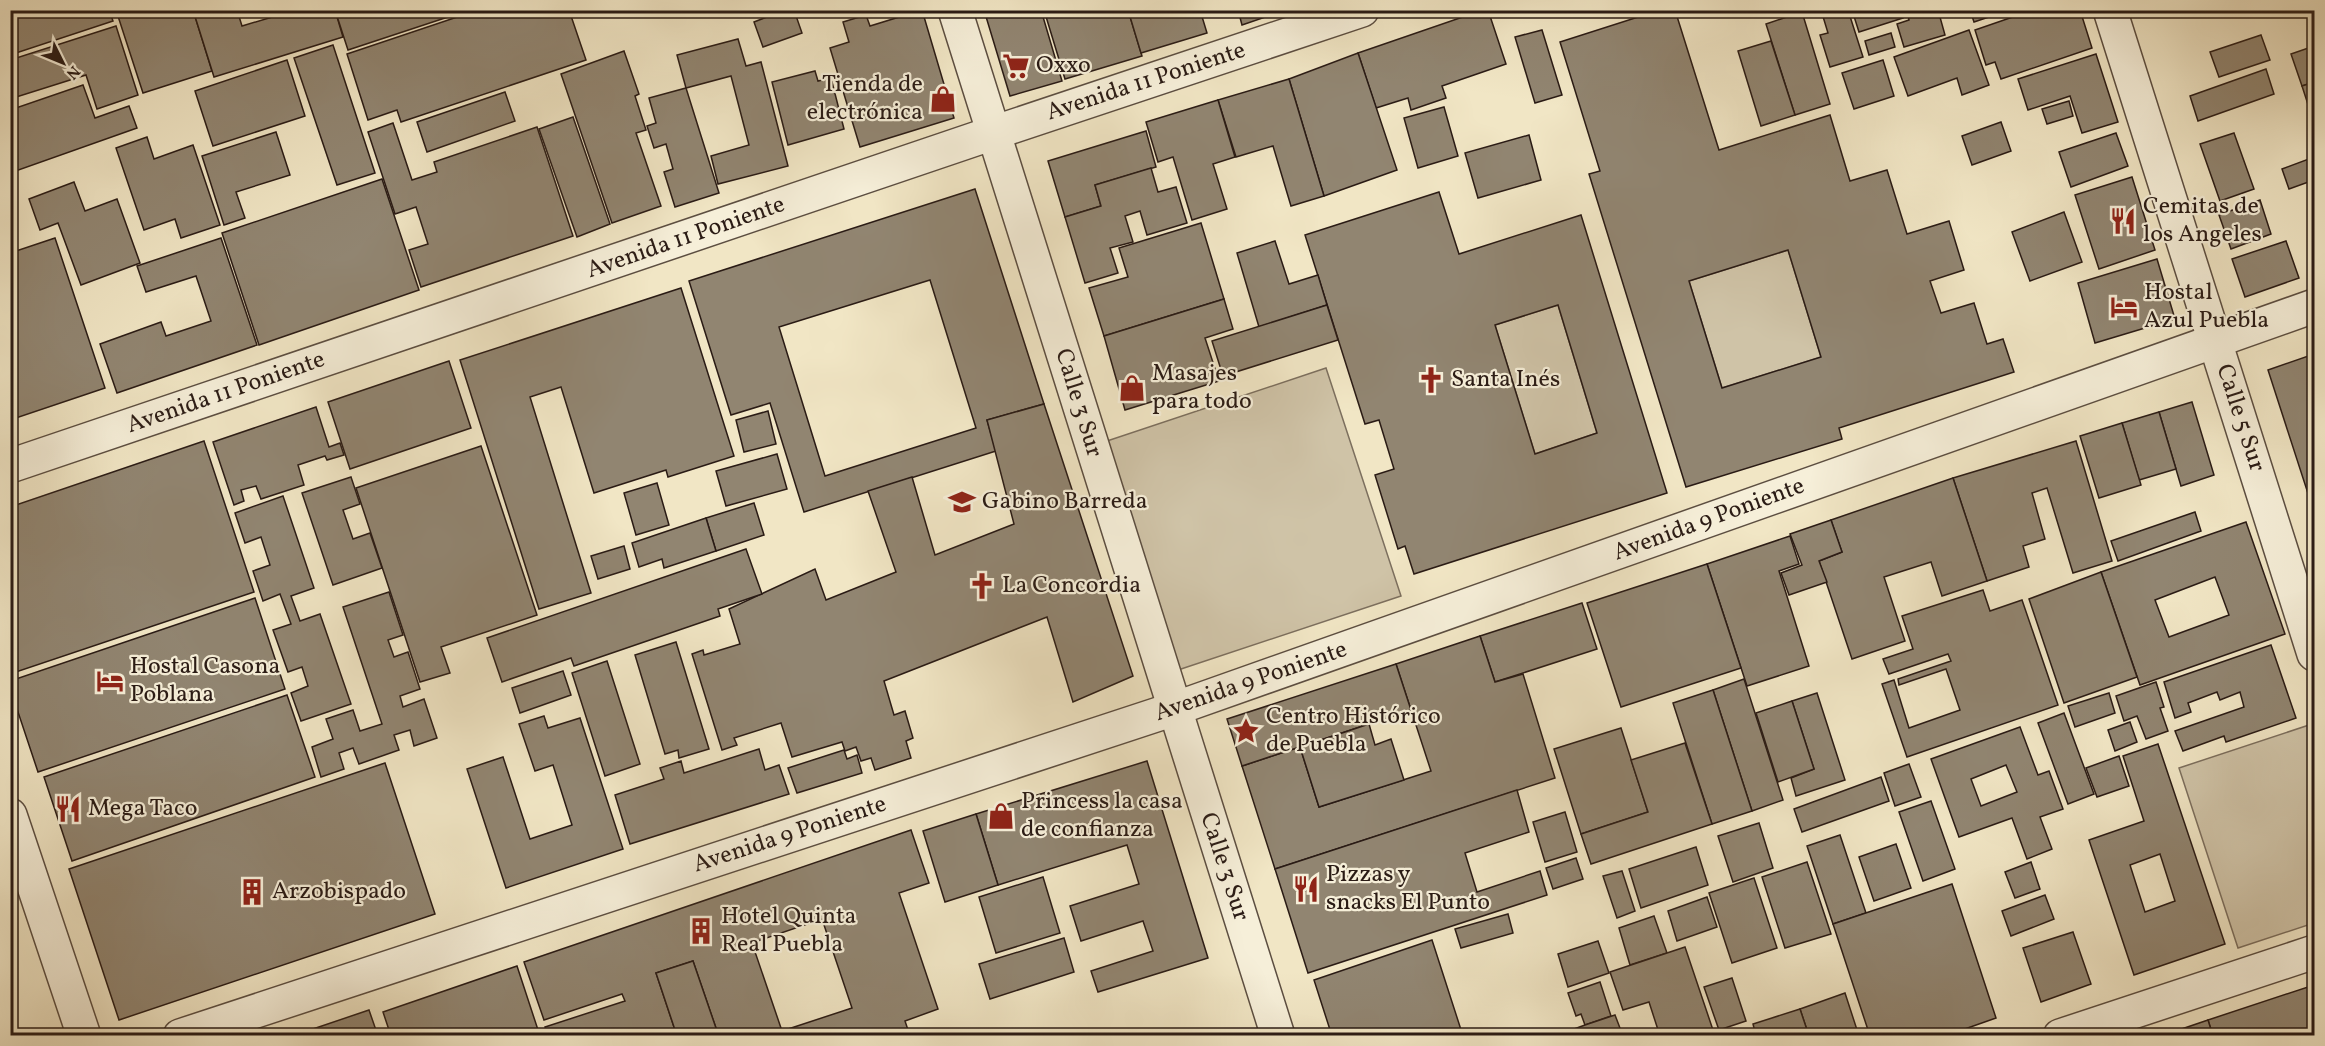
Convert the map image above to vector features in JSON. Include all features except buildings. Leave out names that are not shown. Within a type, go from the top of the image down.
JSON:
[{"type":"street","name":"Calle 3 Sur","points":[[955,10],[1278,1035]]},
{"type":"street","name":"Avenida 11 Poniente","points":[[10,466],[1362,10]]},
{"type":"street","name":"Calle 5 Sur","points":[[2110,10],[2314,654]]},
{"type":"street","name":"Avenida 9 Poniente","points":[[180,1035],[1174,709],[2314,306]]},
{"type":"street","points":[[10,815],[84,1035]]},
{"type":"street","points":[[2060,1035],[2314,952]]},
{"type":"shaded area","points":[[1788,250],[1821,357],[1722,388],[1689,281]]},
{"type":"shaded area","points":[[1558,305],[1597,433],[1535,454],[1495,325]]},
{"type":"shaded area","points":[[1326,368],[1401,596],[1169,673],[1095,445]]},
{"type":"shaded area","points":[[2309,725],[2314,743],[2314,923],[2238,948],[2179,768]]},
{"type":"place","name":"Oxxo","points":[[1016,66]]},
{"type":"place","name":"Tienda de electrónica","points":[[943,99]]},
{"type":"place","name":"Cemitas de los Angeles","points":[[2123,221]]},
{"type":"place","name":"Hostal Azul Puebla","points":[[2124,307]]},
{"type":"place","name":"Santa Inés","points":[[1431,380]]},
{"type":"place","name":"Masajes para todo","points":[[1132,388]]},
{"type":"place","name":"Gabino Barreda","points":[[962,502]]},
{"type":"place","name":"La Concordia","points":[[982,586]]},
{"type":"place","name":"Hostal Casona Poblana","points":[[110,681]]},
{"type":"place","name":"Centro Histórico de Puebla","points":[[1246,731]]},
{"type":"place","name":"Mega Taco","points":[[68,809]]},
{"type":"place","name":"Princess la casa de confianza","points":[[1001,816]]},
{"type":"place","name":"Pizzas y snacks El Punto","points":[[1306,889]]},
{"type":"place","name":"Arzobispado","points":[[252,892]]},
{"type":"place","name":"Hotel Quinta Real Puebla","points":[[701,931]]}]
